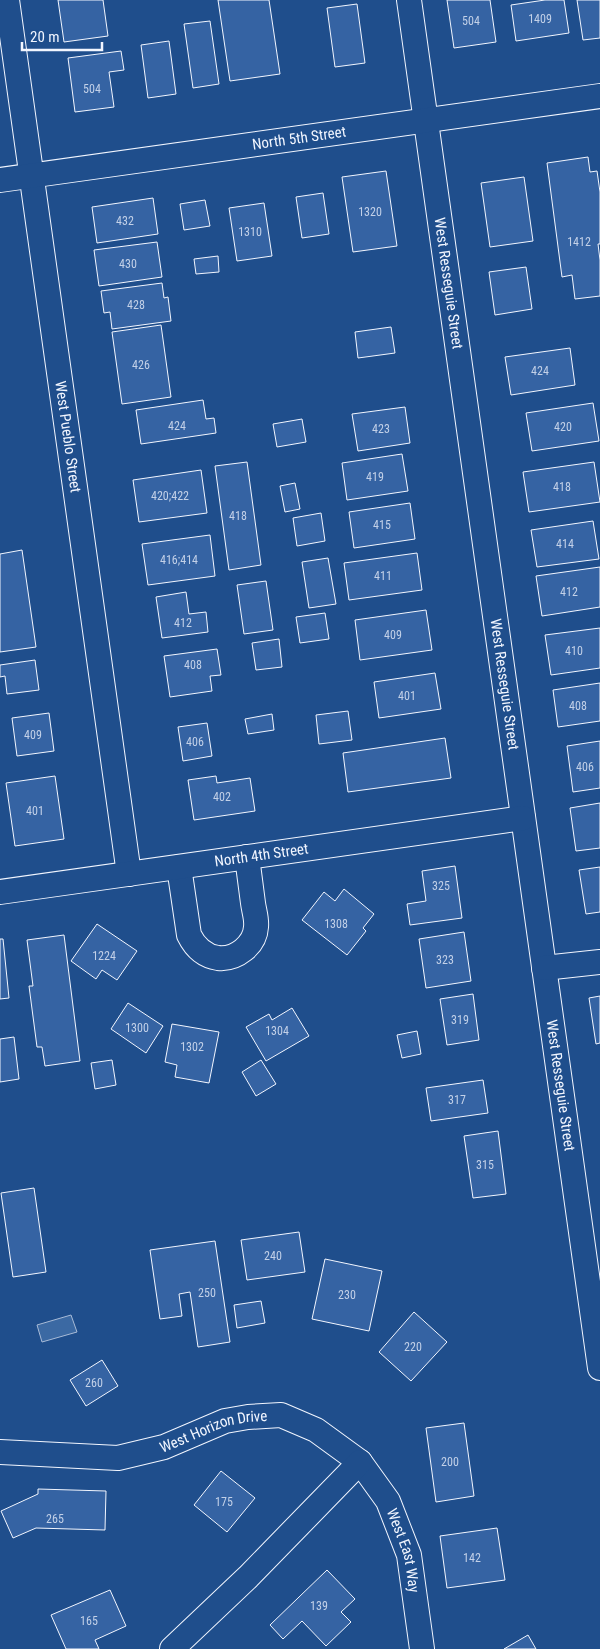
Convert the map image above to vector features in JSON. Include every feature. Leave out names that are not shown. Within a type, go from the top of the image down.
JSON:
[{"type":"street","name":"West Pueblo Street","points":[[7,0],[129,874]]},
{"type":"street","name":"West Resseguie Street","points":[[408,0],[600,1368]]},
{"type":"street","name":"North 5th Street","points":[[0,180],[600,96]]},
{"type":"street","name":"North 4th Street","points":[[0,892],[523,818]]},
{"type":"street","points":[[179,867],[189,935],[193,944],[206,954],[222,958],[230,957],[244,950],[249,945],[255,932],[256,926],[247,857]]},
{"type":"street","points":[[544,968],[600,962]]},
{"type":"street","name":"West Horizon Drive","points":[[0,1452],[118,1458],[164,1446],[225,1421],[248,1417],[281,1415],[316,1430],[360,1462]]},
{"type":"street","points":[[172,1649],[248,1577],[360,1462]]},
{"type":"street","name":"West East Way","points":[[360,1462],[388,1501],[409,1556],[422,1649]]},
{"type":"water","points":[[71,1315],[77,1332],[42,1342],[37,1325]]},
{"type":"building","points":[[58,0],[103,0],[108,36],[64,42]]},
{"type":"building","points":[[218,0],[269,0],[280,74],[230,81]]},
{"type":"building","points":[[447,0],[490,0],[496,42],[454,48]]},
{"type":"building","points":[[545,0],[564,0],[569,33],[516,41],[511,5]]},
{"type":"building","points":[[577,0],[600,0],[600,38],[583,40]]},
{"type":"building","points":[[357,4],[365,63],[335,67],[327,8]]},
{"type":"building","points":[[210,21],[219,84],[193,88],[184,24]]},
{"type":"building","points":[[169,41],[176,94],[148,98],[141,45]]},
{"type":"building","points":[[121,51],[124,70],[109,72],[114,107],[75,112],[68,58]]},
{"type":"building","points":[[588,157],[590,172],[597,171],[600,192],[600,244],[598,244],[600,296],[575,299],[572,275],[562,277],[547,163]]},
{"type":"building","points":[[386,171],[397,246],[353,252],[342,177]]},
{"type":"building","points":[[524,177],[533,241],[490,247],[481,183]]},
{"type":"building","points":[[323,193],[329,234],[302,238],[296,197]]},
{"type":"building","points":[[153,198],[158,234],[97,243],[92,207]]},
{"type":"building","points":[[205,200],[210,226],[184,230],[180,204]]},
{"type":"building","points":[[264,203],[272,256],[237,261],[229,208]]},
{"type":"building","points":[[157,242],[162,277],[99,286],[94,250]]},
{"type":"building","points":[[218,256],[219,272],[196,274],[194,259]]},
{"type":"building","points":[[526,267],[532,309],[495,315],[489,272]]},
{"type":"building","points":[[162,283],[164,298],[168,297],[171,321],[112,329],[110,312],[104,313],[101,291]]},
{"type":"building","points":[[161,325],[171,397],[122,404],[112,332]]},
{"type":"building","points":[[391,327],[395,353],[358,358],[355,332]]},
{"type":"building","points":[[570,348],[575,385],[511,395],[505,357]]},
{"type":"building","points":[[203,400],[206,419],[214,418],[216,433],[141,444],[136,410]]},
{"type":"building","points":[[593,403],[599,441],[532,451],[526,413]]},
{"type":"building","points":[[405,407],[410,443],[358,451],[352,414]]},
{"type":"building","points":[[302,419],[306,442],[277,447],[273,424]]},
{"type":"building","points":[[402,454],[408,491],[347,500],[342,463]]},
{"type":"building","points":[[247,462],[261,565],[229,570],[215,466]]},
{"type":"building","points":[[594,462],[600,502],[529,512],[523,472]]},
{"type":"building","points":[[201,470],[207,513],[139,522],[133,480]]},
{"type":"building","points":[[295,483],[300,509],[285,512],[280,486]]},
{"type":"building","points":[[410,503],[415,539],[354,548],[349,512]]},
{"type":"building","points":[[321,513],[325,541],[297,546],[293,518]]},
{"type":"building","points":[[593,521],[599,559],[537,567],[531,530]]},
{"type":"building","points":[[210,535],[215,576],[148,585],[142,544]]},
{"type":"building","points":[[22,550],[36,647],[0,652],[0,554]]},
{"type":"building","points":[[417,553],[422,590],[349,600],[344,563]]},
{"type":"building","points":[[328,558],[336,604],[309,608],[302,562]]},
{"type":"building","points":[[600,567],[600,607],[542,616],[536,576]]},
{"type":"building","points":[[266,581],[273,630],[244,634],[237,585]]},
{"type":"building","points":[[186,592],[189,614],[206,612],[208,632],[162,638],[156,597]]},
{"type":"building","points":[[426,610],[432,650],[360,660],[355,620]]},
{"type":"building","points":[[325,613],[329,639],[300,643],[296,617]]},
{"type":"building","points":[[600,628],[600,668],[551,675],[545,635]]},
{"type":"building","points":[[279,639],[282,667],[256,670],[252,643]]},
{"type":"building","points":[[217,649],[221,675],[210,676],[212,691],[170,697],[164,656]]},
{"type":"building","points":[[35,660],[39,690],[7,694],[5,676],[0,677],[0,665]]},
{"type":"building","points":[[435,673],[441,709],[379,718],[374,682]]},
{"type":"building","points":[[600,683],[600,721],[558,727],[553,690]]},
{"type":"building","points":[[348,711],[352,740],[319,744],[316,715]]},
{"type":"building","points":[[49,713],[54,751],[17,756],[12,718]]},
{"type":"building","points":[[272,714],[274,730],[248,734],[245,719]]},
{"type":"building","points":[[207,723],[212,756],[183,761],[178,727]]},
{"type":"building","points":[[445,738],[451,778],[348,792],[343,753]]},
{"type":"building","points":[[600,741],[600,788],[573,792],[567,746]]},
{"type":"building","points":[[55,776],[64,839],[15,846],[6,783]]},
{"type":"building","points":[[216,776],[217,783],[250,778],[255,811],[194,820],[188,780]]},
{"type":"building","points":[[600,803],[600,848],[576,851],[570,808]]},
{"type":"building","points":[[455,866],[462,918],[410,925],[407,904],[426,901],[422,871]]},
{"type":"building","points":[[600,867],[600,912],[586,914],[579,870]]},
{"type":"building","points":[[344,889],[374,914],[363,928],[366,931],[347,955],[302,920],[324,892],[335,901]]},
{"type":"building","points":[[97,924],[137,951],[117,980],[102,970],[96,979],[71,961]]},
{"type":"building","points":[[464,932],[471,981],[426,988],[419,939]]},
{"type":"building","points":[[64,935],[80,1061],[45,1066],[42,1047],[37,1047],[29,986],[33,986],[27,940]]},
{"type":"building","points":[[0,939],[3,939],[9,998],[0,999]]},
{"type":"building","points":[[473,994],[479,1040],[447,1045],[440,999]]},
{"type":"building","points":[[600,996],[600,1043],[596,1044],[589,998]]},
{"type":"building","points":[[128,1003],[163,1026],[146,1053],[111,1029]]},
{"type":"building","points":[[292,1008],[309,1036],[266,1061],[246,1027],[269,1014],[272,1020]]},
{"type":"building","points":[[172,1024],[219,1032],[209,1083],[175,1077],[177,1065],[165,1062]]},
{"type":"building","points":[[417,1031],[421,1054],[402,1058],[397,1035]]},
{"type":"building","points":[[14,1037],[19,1079],[0,1082],[0,1039]]},
{"type":"building","points":[[112,1060],[116,1085],[95,1089],[91,1063]]},
{"type":"building","points":[[261,1060],[276,1084],[256,1096],[242,1072]]},
{"type":"building","points":[[483,1080],[488,1113],[431,1121],[426,1088]]},
{"type":"building","points":[[498,1131],[506,1194],[473,1198],[464,1136]]},
{"type":"building","points":[[34,1188],[46,1272],[13,1277],[1,1193]]},
{"type":"building","points":[[299,1232],[305,1272],[247,1280],[241,1240]]},
{"type":"building","points":[[215,1241],[230,1342],[198,1347],[190,1292],[179,1294],[182,1316],[160,1319],[150,1250]]},
{"type":"building","points":[[325,1259],[382,1271],[369,1331],[312,1319]]},
{"type":"building","points":[[261,1301],[265,1323],[237,1328],[234,1305]]},
{"type":"building","points":[[414,1312],[447,1342],[411,1381],[379,1352]]},
{"type":"building","points":[[102,1360],[118,1386],[86,1406],[70,1380]]},
{"type":"building","points":[[464,1423],[474,1496],[436,1502],[426,1428]]},
{"type":"building","points":[[221,1471],[255,1498],[227,1532],[194,1505]]},
{"type":"building","points":[[38,1489],[106,1491],[105,1530],[36,1528],[13,1538],[1,1511],[38,1494]]},
{"type":"building","points":[[497,1528],[505,1580],[447,1588],[440,1536]]},
{"type":"building","points":[[327,1570],[355,1599],[341,1612],[351,1622],[326,1646],[302,1621],[283,1639],[270,1625]]},
{"type":"building","points":[[110,1590],[126,1626],[95,1640],[99,1649],[66,1649],[51,1615]]},
{"type":"building","points":[[528,1635],[536,1649],[504,1649]]}]
